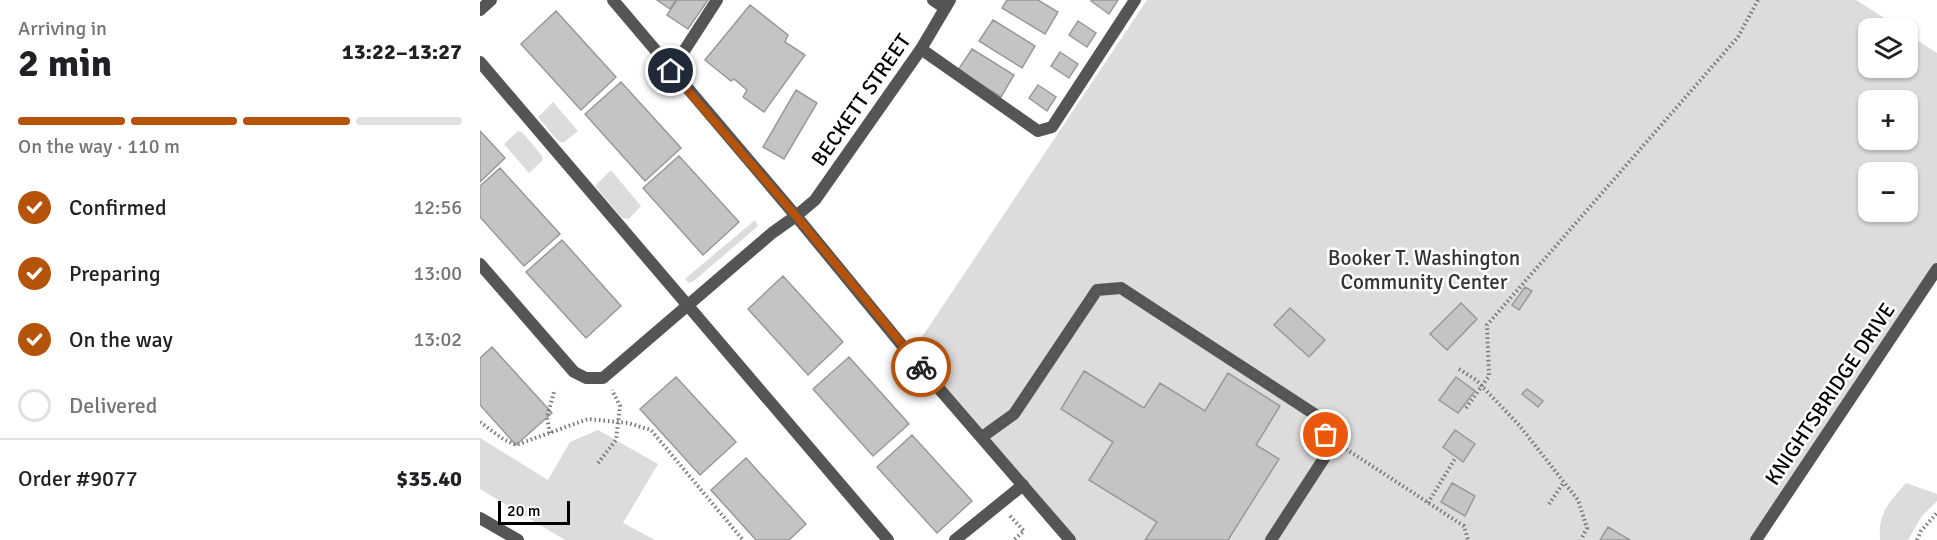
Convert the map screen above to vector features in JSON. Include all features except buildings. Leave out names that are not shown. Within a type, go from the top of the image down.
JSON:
[{"type":"street","points":[[480,10],[491,0]]},
{"type":"street","points":[[613,0],[910,355],[1070,540]]},
{"type":"street","points":[[671,71],[717,0]]},
{"type":"street","points":[[933,0],[948,4]]},
{"type":"street","points":[[921,48],[1038,131],[1052,127],[1135,0]]},
{"type":"street","name":"BECKETT STREET","points":[[480,264],[574,372],[586,378],[603,378],[772,233],[815,200],[921,48],[948,4]]},
{"type":"street","points":[[480,62],[888,540]]},
{"type":"street","name":"KNIGHTSBRIDGE DRIVE","points":[[1756,540],[1937,269]]},
{"type":"street","points":[[982,437],[1014,414],[1097,290],[1121,288],[1322,419],[1330,449],[1271,540]]},
{"type":"street","points":[[955,540],[1023,484]]},
{"type":"street","points":[[480,518],[518,540]]},
{"type":"path","points":[[1466,408],[1489,376],[1487,324],[1737,37],[1758,0]]},
{"type":"path","points":[[1459,369],[1476,380],[1519,425],[1578,500],[1587,528],[1581,540]]},
{"type":"path","points":[[598,463],[616,440],[620,406],[612,390]]},
{"type":"path","points":[[550,433],[547,417],[554,392]]},
{"type":"path","points":[[480,422],[503,439],[516,445],[588,419],[619,422],[651,430],[743,540]]},
{"type":"path","points":[[1326,435],[1464,526],[1468,540]]},
{"type":"path","points":[[1428,502],[1456,457]]},
{"type":"path","points":[[1549,504],[1564,482]]},
{"type":"path","points":[[1917,540],[1921,531],[1937,513]]},
{"type":"path","points":[[1009,515],[1024,531],[1014,540]]},
{"type":"green space","name":"Booker T. Washington Community Center","points":[[1147,0],[1856,0],[1884,18],[1858,18],[1858,78],[1918,78],[1918,41],[1937,53],[1937,269],[1756,540],[1070,540],[910,355]]},
{"type":"green space","points":[[553,102],[578,131],[563,143],[558,141],[538,117]]},
{"type":"green space","points":[[518,131],[522,132],[543,157],[542,161],[529,173],[504,144]]},
{"type":"green space","points":[[611,170],[641,206],[629,219],[622,218],[595,186]]},
{"type":"green space","points":[[755,220],[758,226],[695,280],[689,283],[685,279]]},
{"type":"green space","points":[[598,430],[658,464],[623,523],[655,540],[565,540],[480,489],[480,438],[548,480],[570,442]]},
{"type":"green space","points":[[1906,483],[1937,494],[1937,501],[1922,516],[1908,540],[1880,540],[1881,522],[1886,508]]},
{"type":"way so far","points":[[921,367],[982,437],[1014,414],[1097,290],[1121,288],[1322,419],[1326,435]]},
{"type":"route","points":[[671,71],[796,216],[921,367]]}]
